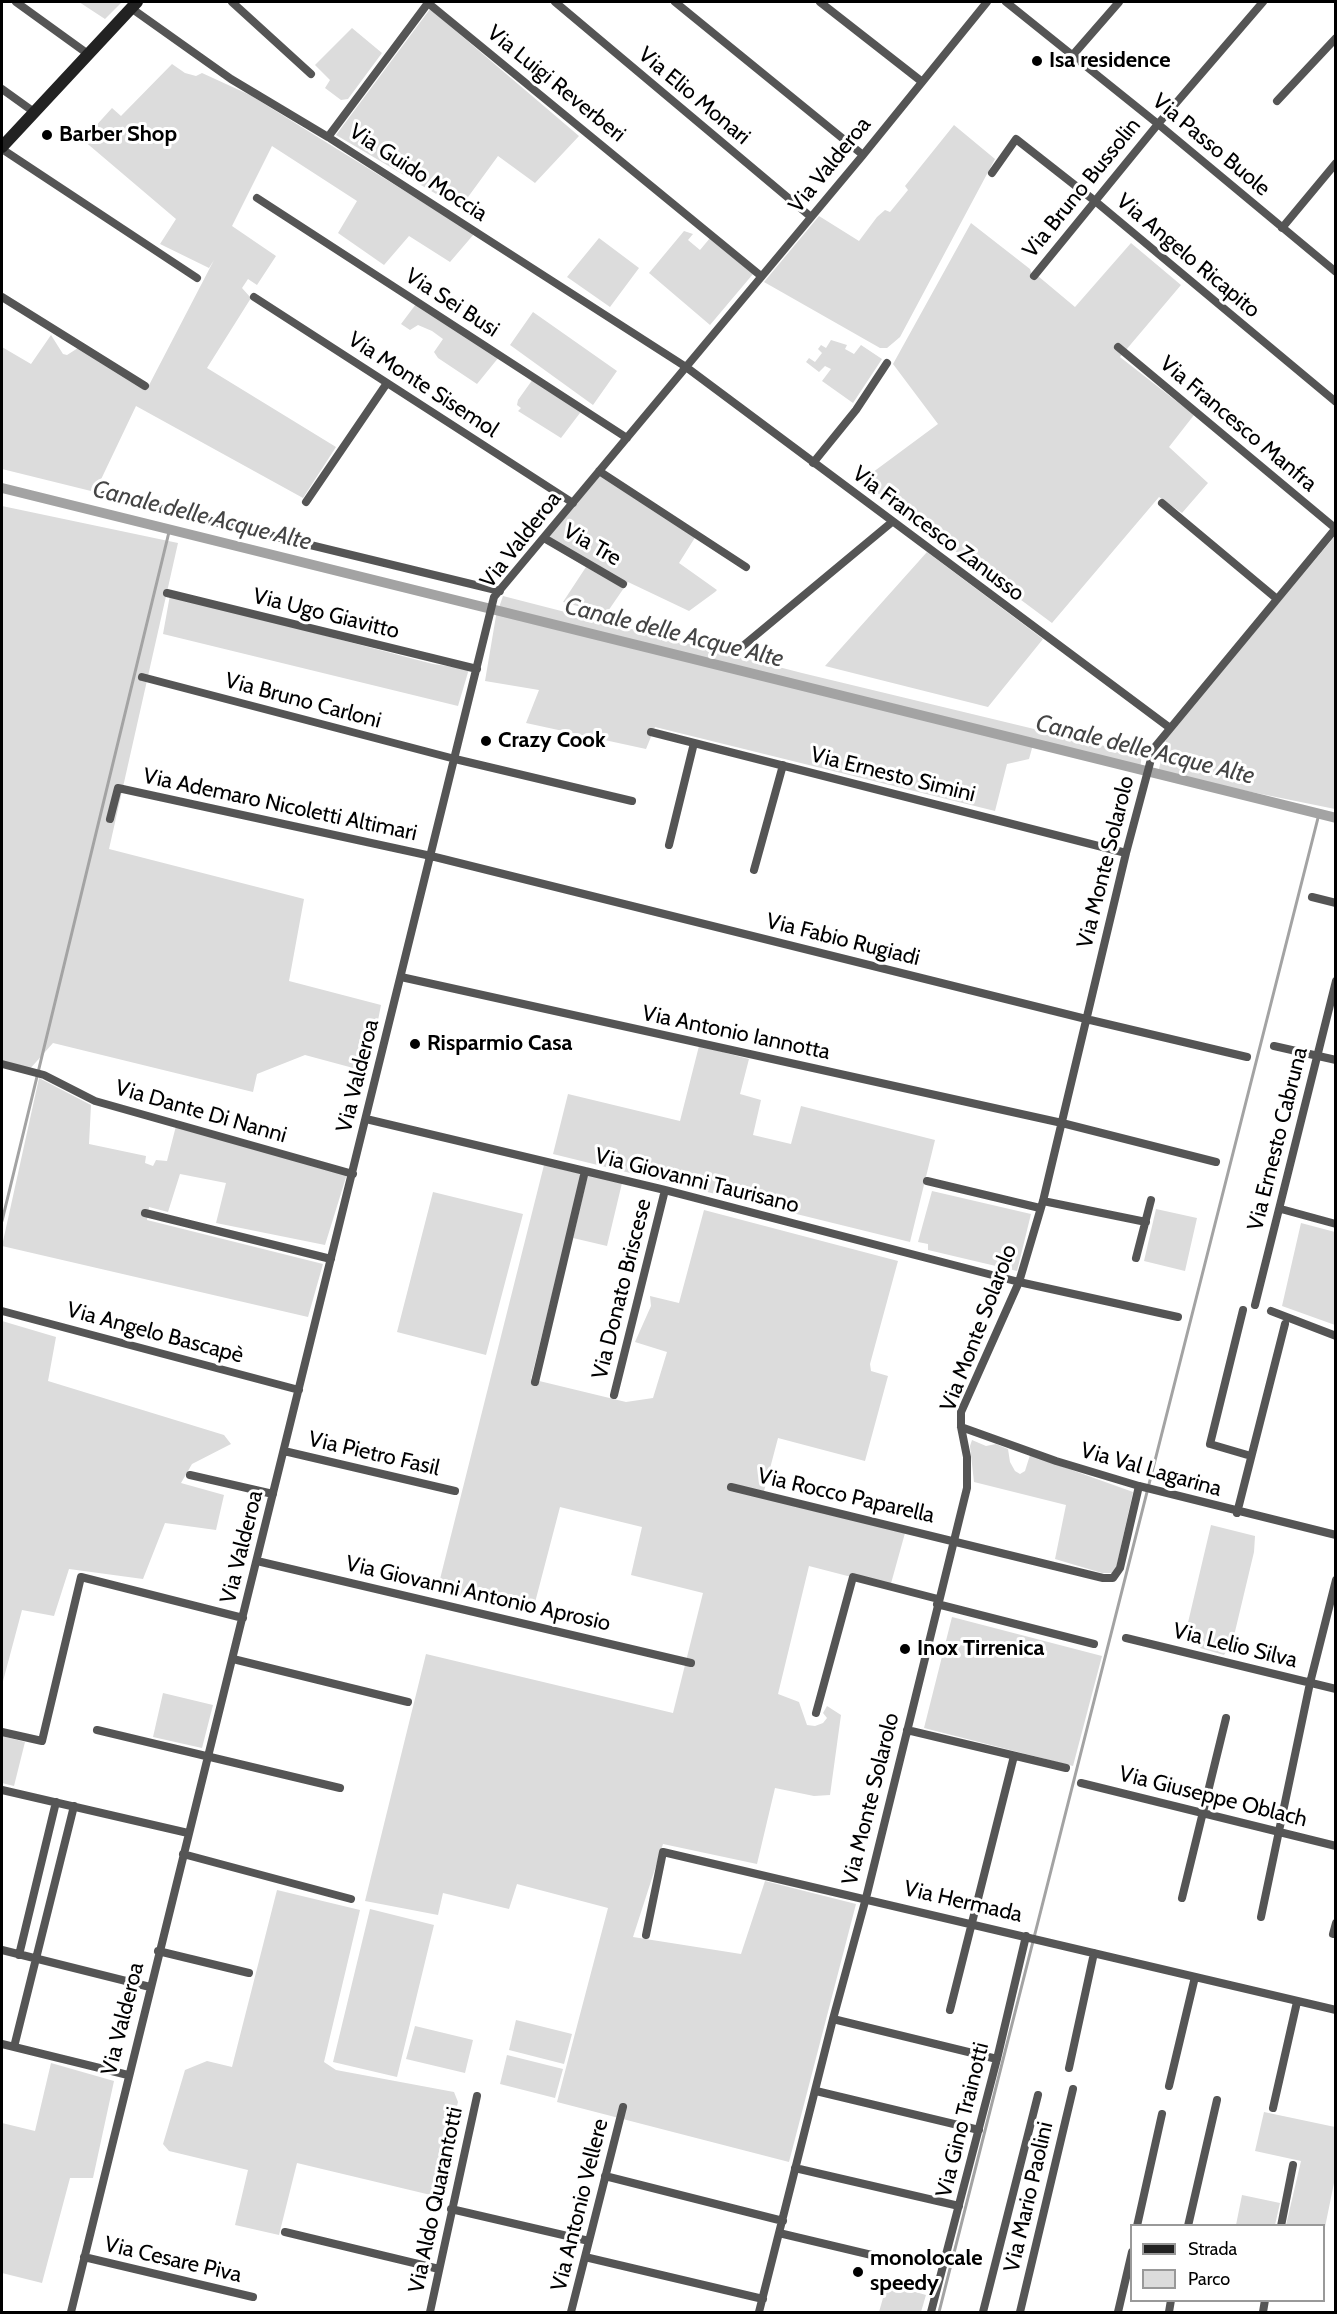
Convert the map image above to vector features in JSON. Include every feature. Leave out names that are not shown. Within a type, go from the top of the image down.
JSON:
[{"type":"street","points":[[16,2],[88,54]]},
{"type":"street","points":[[232,2],[311,74]]},
{"type":"street","name":"Via Elio Monari","points":[[555,2],[811,217]]},
{"type":"street","points":[[675,2],[863,154]]},
{"type":"street","points":[[820,2],[921,81]]},
{"type":"street","name":"Via Valderoa","points":[[71,2313],[158,1951],[233,1659],[497,594],[987,2]]},
{"type":"street","name":"Via Passo Buole","points":[[1006,2],[1158,124],[1335,272]]},
{"type":"street","points":[[1072,56],[1119,2]]},
{"type":"street","name":"Via Bruno Bussolin","points":[[1034,276],[1158,124],[1263,2]]},
{"type":"street","name":"Via Luigi Reverberi","points":[[328,137],[428,3],[762,276]]},
{"type":"street","points":[[134,5],[2,148],[197,278]]},
{"type":"street","name":"Via Guido Moccia","points":[[134,5],[231,79],[328,137],[686,367]]},
{"type":"street","points":[[1277,101],[1335,38]]},
{"type":"street","points":[[2,89],[34,112]]},
{"type":"street","name":"Via Angelo Ricapito","points":[[992,173],[1016,139],[1095,201],[1335,402]]},
{"type":"street","points":[[1282,228],[1335,162]]},
{"type":"street","name":"Via Sei Busi","points":[[256,198],[627,438]]},
{"type":"street","points":[[2,297],[145,386]]},
{"type":"street","name":"Via Monte Sisemol","points":[[254,297],[573,503]]},
{"type":"street","name":"Via Francesco Manfra","points":[[1118,348],[1335,528]]},
{"type":"street","points":[[813,463],[856,410],[887,363]]},
{"type":"street","name":"Via Francesco Zanusso","points":[[686,367],[1170,728]]},
{"type":"street","points":[[306,502],[387,383]]},
{"type":"street","points":[[599,471],[746,567]]},
{"type":"street","points":[[104,495],[497,594]]},
{"type":"street","points":[[1162,503],[1277,598]]},
{"type":"street","points":[[738,650],[892,522]]},
{"type":"street","name":"Via Monte Solarolo","points":[[759,2313],[866,1898],[967,1488],[967,1457],[961,1427],[961,1412],[1019,1282],[1062,1124],[1126,853],[1154,748],[1335,528]]},
{"type":"street","name":"Via Tre","points":[[544,538],[623,584]]},
{"type":"street","name":"Via Ugo Giavitto","points":[[167,593],[477,669]]},
{"type":"street","name":"Via Bruno Carloni","points":[[142,677],[455,759],[632,801]]},
{"type":"street","name":"Via Ernesto Simini","points":[[651,732],[1126,853]]},
{"type":"street","points":[[669,845],[694,743]]},
{"type":"street","points":[[754,870],[783,765]]},
{"type":"street","name":"Via Ademaro Nicoletti Altimari","points":[[110,819],[118,788],[431,856]]},
{"type":"street","name":"Via Fabio Rugiadi","points":[[431,856],[1247,1057]]},
{"type":"street","points":[[1312,897],[1335,903]]},
{"type":"street","name":"Via Antonio Iannotta","points":[[402,977],[1062,1124],[1216,1162]]},
{"type":"street","name":"Via Ernesto Cabruna","points":[[1255,1305],[1281,1209],[1335,981]]},
{"type":"street","points":[[1274,1046],[1335,1060]]},
{"type":"street","name":"Via Dante Di Nanni","points":[[2,1064],[44,1076],[95,1101],[353,1174]]},
{"type":"street","name":"Via Giovanni Taurisano","points":[[366,1119],[665,1190],[1019,1282],[1178,1317]]},
{"type":"street","points":[[535,1382],[585,1171]]},
{"type":"street","points":[[927,1181],[1041,1205],[1146,1222]]},
{"type":"street","name":"Via Donato Briscese","points":[[614,1395],[665,1190]]},
{"type":"street","points":[[1136,1258],[1151,1200]]},
{"type":"street","points":[[1281,1209],[1335,1224]]},
{"type":"street","points":[[145,1213],[331,1259]]},
{"type":"street","points":[[1243,1310],[1210,1444],[1251,1456]]},
{"type":"street","name":"Via Angelo Bascapè","points":[[2,1311],[299,1390]]},
{"type":"street","points":[[1271,1311],[1335,1336]]},
{"type":"street","points":[[1237,1512],[1285,1324]]},
{"type":"street","name":"Via Val Lagarina","points":[[961,1427],[1056,1461],[1139,1486],[1335,1535]]},
{"type":"street","name":"Via Pietro Fasil","points":[[284,1452],[456,1491]]},
{"type":"street","points":[[190,1475],[273,1494]]},
{"type":"street","name":"Via Rocco Paparella","points":[[731,1487],[1103,1578],[1113,1578],[1120,1568],[1139,1486]]},
{"type":"street","name":"Via Giovanni Antonio Aprosio","points":[[257,1561],[692,1663]]},
{"type":"street","points":[[2,1732],[42,1741],[81,1577],[243,1618]]},
{"type":"street","points":[[816,1713],[853,1577],[1094,1644]]},
{"type":"street","points":[[1260,1917],[1310,1683],[1335,1580]]},
{"type":"street","name":"Via Lelio Silva","points":[[1126,1638],[1335,1689]]},
{"type":"street","points":[[233,1659],[408,1702]]},
{"type":"street","points":[[1182,1898],[1226,1718]]},
{"type":"street","points":[[907,1730],[1066,1768]]},
{"type":"street","points":[[97,1731],[340,1788]]},
{"type":"street","points":[[950,2010],[1014,1755]]},
{"type":"street","name":"Via Giuseppe Oblach","points":[[1081,1784],[1335,1845]]},
{"type":"street","points":[[2,1790],[188,1833]]},
{"type":"street","points":[[20,1955],[56,1802]]},
{"type":"street","points":[[14,2047],[74,1806]]},
{"type":"street","name":"Via Hermada","points":[[646,1935],[663,1852],[1335,2010]]},
{"type":"street","points":[[183,1854],[351,1899]]},
{"type":"street","points":[[1333,1934],[1335,1923]]},
{"type":"street","name":"Via Gino Trainotti","points":[[931,2313],[1027,1936]]},
{"type":"street","points":[[2,1950],[150,1987]]},
{"type":"street","points":[[158,1951],[249,1973]]},
{"type":"street","points":[[1069,2068],[1094,1953]]},
{"type":"street","points":[[1169,2086],[1195,1977]]},
{"type":"street","points":[[1273,2108],[1297,2002]]},
{"type":"street","points":[[833,2019],[997,2059]]},
{"type":"street","points":[[2,2044],[128,2075]]},
{"type":"street","name":"Via Mario Paolini","points":[[1020,2313],[1073,2089]]},
{"type":"street","points":[[816,2091],[979,2130]]},
{"type":"street","points":[[983,2313],[1038,2095]]},
{"type":"street","name":"Via Aldo Quarantotti","points":[[430,2313],[477,2096]]},
{"type":"street","points":[[1188,2224],[1216,2100]]},
{"type":"street","name":"Via Antonio Vellere","points":[[571,2313],[624,2107]]},
{"type":"street","points":[[1137,2224],[1162,2114]]},
{"type":"street","points":[[1281,2224],[1293,2165]]},
{"type":"street","points":[[795,2168],[959,2205]]},
{"type":"street","points":[[605,2176],[783,2221]]},
{"type":"street","points":[[451,2209],[589,2241]]},
{"type":"street","points":[[285,2232],[439,2269]]},
{"type":"street","points":[[779,2233],[880,2257]]},
{"type":"street","name":"Via Cesare Piva","points":[[84,2257],[253,2297]]},
{"type":"street","points":[[585,2257],[763,2299]]},
{"type":"street","points":[[1118,2313],[1130,2257]]},
{"type":"green space","points":[[79,2],[122,2],[105,19]]},
{"type":"green space","points":[[430,9],[579,136],[535,183],[498,156],[460,208],[336,135]]},
{"type":"green space","points":[[352,28],[382,53],[348,99],[341,100],[325,88],[330,80],[315,65]]},
{"type":"green space","points":[[172,64],[185,73],[196,76],[202,73],[250,95],[474,234],[450,262],[409,236],[384,265],[338,233],[357,201],[272,146],[232,226],[276,256],[257,285],[248,279],[242,288],[251,298],[207,368],[336,447],[303,498],[136,406],[95,492],[2,469],[2,347],[31,364],[51,335],[63,354],[67,355],[78,348],[147,389],[214,260],[209,268],[160,244],[176,219],[83,140],[112,108],[121,116]]},
{"type":"green space","points":[[954,125],[995,159],[900,337],[887,348],[880,348],[764,282],[819,216],[859,241],[877,217],[885,210],[890,212],[908,190],[905,186]]},
{"type":"green space","points":[[971,223],[1030,269],[1033,278],[1038,276],[1075,307],[1131,243],[1181,285],[1120,357],[1194,415],[1169,447],[1208,483],[1182,513],[1159,497],[1052,623],[861,481],[938,424],[893,364]]},
{"type":"green space","points":[[684,231],[693,234],[688,240],[700,250],[710,238],[753,274],[710,325],[649,273]]},
{"type":"green space","points":[[599,238],[639,268],[610,307],[567,277]]},
{"type":"green space","points":[[419,300],[499,357],[477,384],[438,358],[434,352],[443,339],[418,325],[410,330],[401,324]]},
{"type":"green space","points":[[533,312],[617,371],[593,405],[510,345]]},
{"type":"green space","points":[[831,340],[847,345],[845,349],[854,354],[861,345],[882,359],[853,403],[822,381],[831,369],[825,366],[819,372],[806,362],[809,358],[815,362],[822,353],[818,349],[821,345],[826,348]]},
{"type":"green space","points":[[533,379],[583,409],[561,438],[518,411],[521,408],[517,405],[518,400]]},
{"type":"green space","points":[[599,472],[696,536],[679,563],[717,590],[715,592],[689,611],[628,582],[606,614],[563,602],[586,567],[544,542]]},
{"type":"green space","points":[[2,506],[178,543],[109,849],[304,899],[289,981],[381,1005],[368,1072],[305,1055],[257,1074],[253,1092],[53,1043],[28,1071],[2,1062]]},
{"type":"green space","points":[[1335,536],[1335,809],[1158,773],[1167,736]]},
{"type":"green space","points":[[927,552],[1043,639],[988,707],[825,666]]},
{"type":"green space","points":[[170,595],[433,664],[469,669],[458,706],[163,634]]},
{"type":"green space","points":[[503,596],[802,673],[1142,755],[1140,768],[1034,741],[1029,759],[1007,764],[995,811],[655,727],[646,749],[526,723],[539,690],[485,681],[496,616]]},
{"type":"green space","points":[[699,1046],[749,1059],[740,1094],[761,1100],[753,1135],[791,1144],[801,1106],[935,1140],[910,1242],[553,1154],[568,1094],[680,1121]]},
{"type":"green space","points":[[39,1078],[91,1105],[89,1144],[146,1156],[145,1163],[153,1166],[156,1160],[167,1161],[176,1126],[347,1174],[325,1245],[216,1223],[226,1183],[180,1174],[168,1212],[149,1207],[147,1220],[323,1264],[308,1317],[2,1246]]},
{"type":"green space","points":[[544,1165],[582,1174],[531,1379],[626,1402],[653,1398],[667,1352],[635,1342],[651,1306],[650,1296],[679,1303],[704,1210],[898,1261],[870,1364],[871,1371],[888,1376],[865,1461],[778,1438],[763,1495],[905,1533],[890,1587],[809,1566],[778,1694],[799,1702],[807,1725],[815,1726],[823,1723],[827,1718],[823,1713],[827,1706],[841,1715],[830,1795],[814,1796],[775,1788],[757,1864],[663,1844],[633,1937],[741,1954],[765,1881],[856,1904],[789,2162],[557,2102],[608,1908],[517,1884],[509,1909],[443,1893],[438,1915],[365,1901],[426,1654],[673,1713],[703,1593],[631,1575],[642,1527],[560,1507],[532,1614],[437,1591]]},
{"type":"green space","points":[[588,1175],[622,1183],[607,1246],[573,1238]]},
{"type":"green space","points":[[932,1191],[1031,1214],[1017,1271],[928,1250],[928,1244],[918,1242]]},
{"type":"green space","points":[[433,1192],[523,1214],[486,1355],[397,1332]]},
{"type":"green space","points":[[1156,1209],[1197,1218],[1185,1271],[1144,1261]]},
{"type":"green space","points":[[1301,1223],[1335,1232],[1335,1325],[1282,1306]]},
{"type":"green space","points":[[2,1321],[56,1337],[48,1381],[224,1435],[231,1444],[192,1464],[181,1483],[224,1495],[216,1530],[165,1523],[143,1579],[69,1569],[54,1616],[22,1610],[2,1685]]},
{"type":"green space","points":[[972,1440],[986,1446],[996,1444],[1008,1449],[1010,1462],[1015,1471],[1020,1474],[1025,1471],[1030,1455],[1133,1492],[1115,1573],[1102,1573],[1055,1559],[1066,1505],[974,1482],[970,1446]]},
{"type":"green space","points":[[1211,1525],[1255,1536],[1254,1552],[1233,1640],[1224,1655],[1200,1648],[1202,1635],[1186,1631]]},
{"type":"green space","points":[[952,1617],[1102,1656],[1073,1766],[924,1728]]},
{"type":"green space","points":[[163,1693],[213,1705],[202,1748],[153,1737]]},
{"type":"green space","points":[[2,1736],[25,1742],[14,1786],[2,1783]]},
{"type":"green space","points":[[277,1890],[360,1910],[324,2062],[336,2070],[454,2092],[458,2102],[435,2196],[297,2163],[279,2235],[235,2225],[248,2170],[169,2151],[163,2144],[185,2070],[207,2061],[232,2067]]},
{"type":"green space","points":[[370,1909],[434,1925],[397,2077],[333,2062]]},
{"type":"green space","points":[[516,2020],[572,2034],[564,2064],[509,2050]]},
{"type":"green space","points":[[415,2026],[473,2040],[465,2073],[406,2059]]},
{"type":"green space","points":[[507,2055],[563,2069],[555,2098],[500,2084]]},
{"type":"green space","points":[[51,2063],[114,2081],[93,2178],[70,2178],[42,2283],[2,2273],[2,2123],[35,2131]]},
{"type":"green space","points":[[1264,2112],[1335,2127],[1335,2178],[1325,2227],[1325,2224],[1286,2224],[1301,2161],[1255,2151]]},
{"type":"green space","points":[[1242,2195],[1280,2203],[1275,2224],[1236,2224]]},
{"type":"green space","points":[[887,2284],[926,2295],[921,2312],[879,2312]]},
{"type":"waterway","name":"Canale delle Acque Alte","points":[[2,488],[1336,818]]},
{"type":"waterway","points":[[2,1221],[169,532]]},
{"type":"waterway","points":[[939,2312],[1319,814]]},
{"type":"place","name":"Isa residence","points":[[1037,61]]},
{"type":"place","name":"Barber Shop","points":[[47,135]]},
{"type":"place","name":"Crazy Cook","points":[[486,741]]},
{"type":"place","name":"Risparmio Casa","points":[[415,1044]]},
{"type":"place","name":"Inox Tirrenica","points":[[905,1649]]},
{"type":"place","name":"monolocale speedy","points":[[858,2272]]}]
